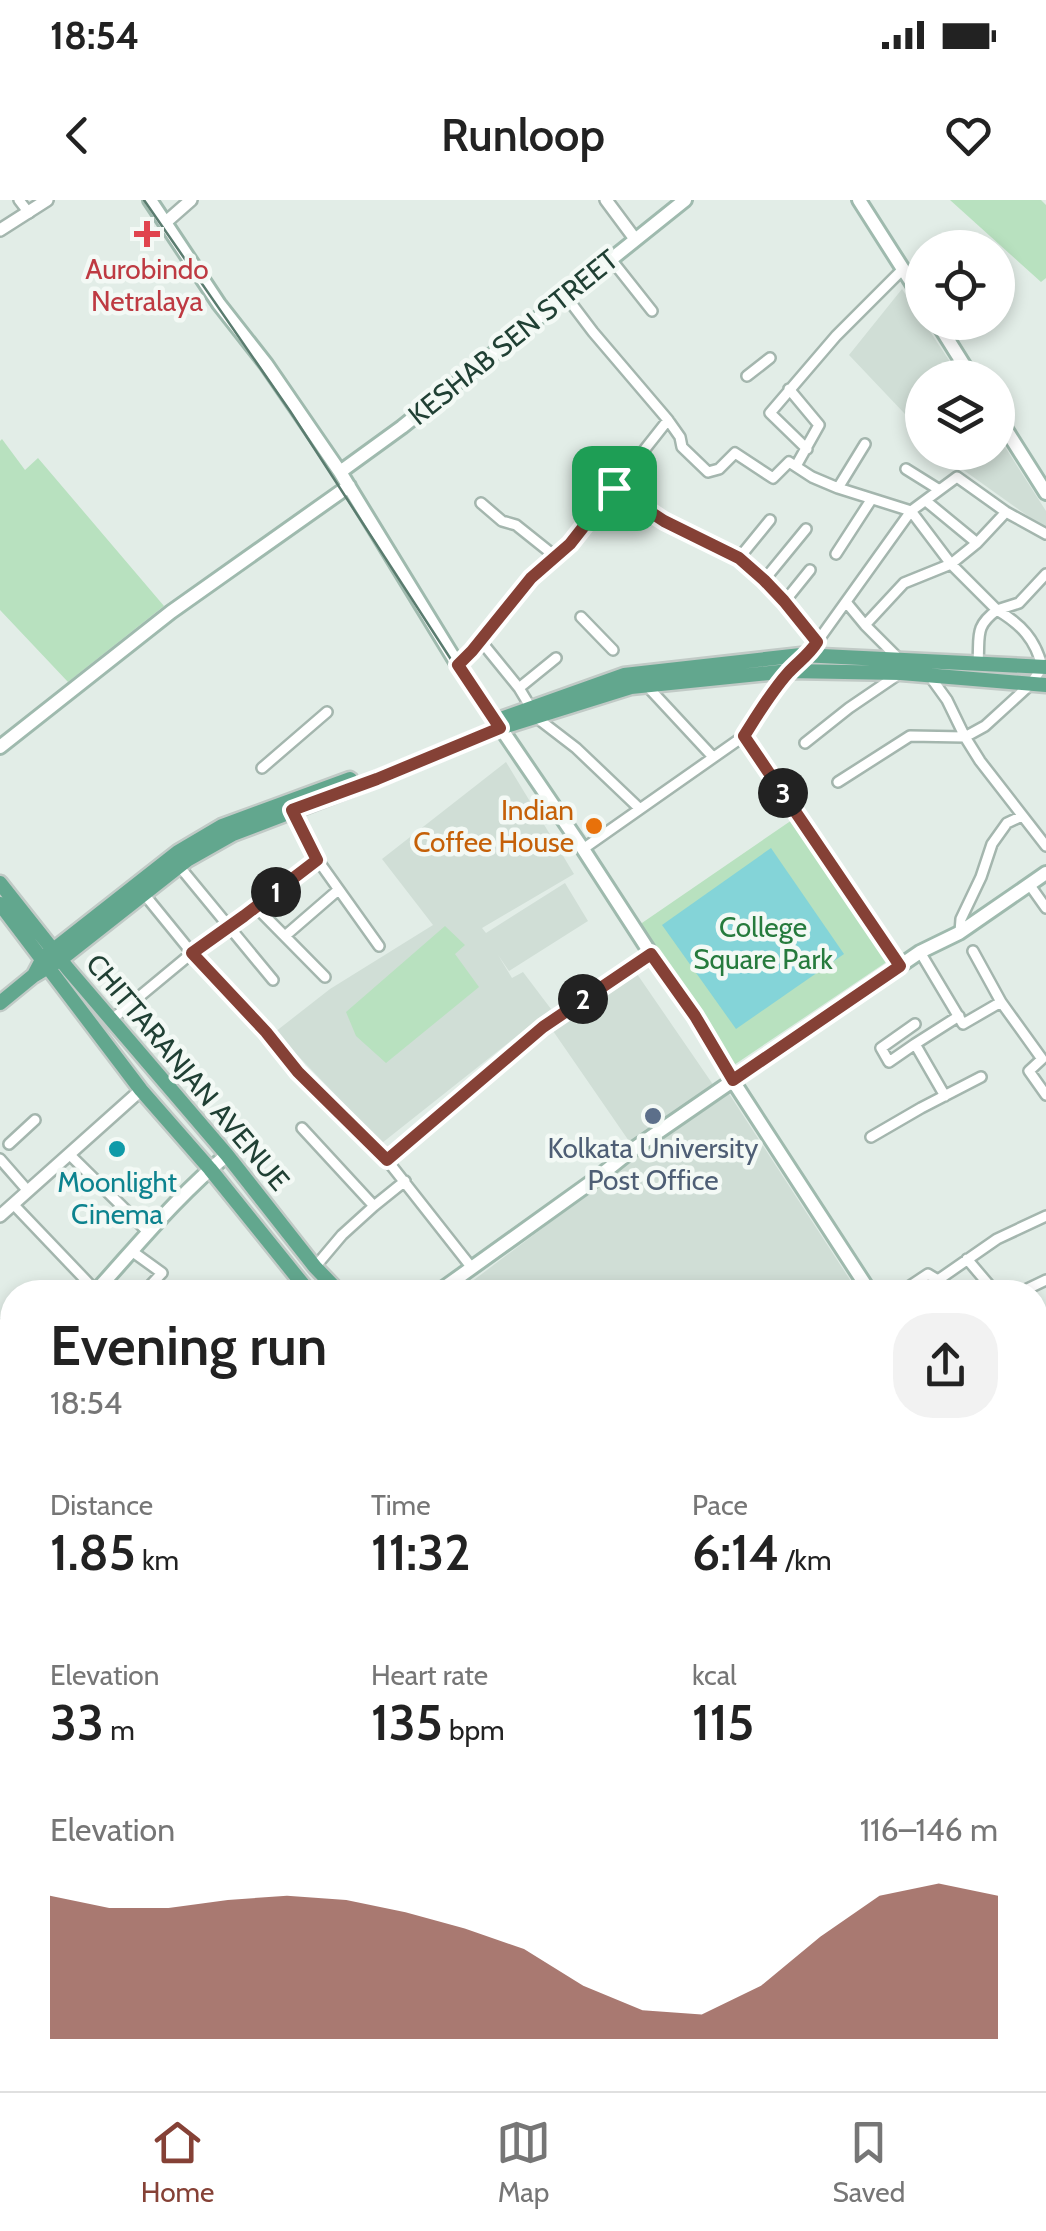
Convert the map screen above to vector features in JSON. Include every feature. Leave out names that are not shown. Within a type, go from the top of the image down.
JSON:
[{"type":"main road","points":[[150,200],[340,472],[346,489],[458,665],[695,1016],[862,1280]]},
{"type":"main road","name":"KESHAB SEN STREET","points":[[340,472],[402,427],[685,200]]},
{"type":"main road","points":[[859,200],[904,269]]},
{"type":"main road","points":[[1015,444],[1046,493]]},
{"type":"main road","points":[[0,747],[171,612],[346,489]]},
{"type":"main road","points":[[0,1003],[33,976],[46,956],[178,852],[222,826],[497,724],[642,678],[813,648],[928,674],[1038,684]]},
{"type":"main road","points":[[642,678],[978,662],[1044,667]]},
{"type":"main road","points":[[46,956],[232,834],[377,779],[497,724]]},
{"type":"main road","points":[[455,1280],[733,1080],[920,952],[960,932],[1046,873]]},
{"type":"main road","name":"CHITTARANJAN AVENUE","points":[[0,883],[46,956],[110,1020],[227,1155],[327,1280]]},
{"type":"main road","points":[[0,904],[46,956],[141,1090],[210,1168],[299,1280]]},
{"type":"main road","points":[[107,1280],[210,1168],[227,1155]]},
{"type":"street","points":[[19,200],[29,213]]},
{"type":"street","points":[[0,230],[47,200]]},
{"type":"street","points":[[166,222],[191,200]]},
{"type":"street","points":[[606,200],[634,239]]},
{"type":"street","points":[[610,258],[652,312]]},
{"type":"street","points":[[807,449],[770,413],[836,336],[904,269]]},
{"type":"street","points":[[565,295],[668,420],[682,446],[708,472],[719,469],[735,453],[773,478],[789,462],[812,478],[911,511],[951,564],[997,610],[1030,636],[1044,667],[1038,684],[985,726],[965,738],[910,736],[838,782]]},
{"type":"street","points":[[747,376],[770,358]]},
{"type":"street","points":[[790,390],[818,422],[796,466]]},
{"type":"street","points":[[458,665],[531,578],[570,544],[668,420]]},
{"type":"street","points":[[838,488],[866,444]]},
{"type":"street","points":[[908,470],[938,489]]},
{"type":"street","points":[[583,849],[744,736],[768,698],[813,648],[911,511],[938,489],[958,476],[1006,512],[1046,534]]},
{"type":"street","points":[[614,488],[664,521],[739,558],[784,601],[813,648]]},
{"type":"street","points":[[836,554],[871,500]]},
{"type":"street","points":[[926,501],[977,542]]},
{"type":"street","points":[[481,503],[502,522],[516,525],[556,557]]},
{"type":"street","points":[[864,625],[904,584],[951,564],[1006,512]]},
{"type":"street","points":[[739,558],[770,520]]},
{"type":"street","points":[[764,580],[806,530]]},
{"type":"street","points":[[784,601],[810,570]]},
{"type":"street","points":[[978,662],[984,620],[997,610],[1019,603],[1046,574]]},
{"type":"street","points":[[805,743],[900,666],[846,602]]},
{"type":"street","points":[[581,617],[613,650]]},
{"type":"street","points":[[480,640],[534,712],[640,809]]},
{"type":"street","points":[[519,688],[556,658]]},
{"type":"street","points":[[928,674],[965,738],[1046,846]]},
{"type":"street","points":[[642,678],[713,757]]},
{"type":"street","points":[[262,768],[327,712]]},
{"type":"street","points":[[744,736],[900,966]]},
{"type":"street","points":[[292,810],[317,860],[379,946]]},
{"type":"street","points":[[960,932],[961,918],[992,844],[1007,823],[1022,816]]},
{"type":"street","points":[[110,1020],[317,860]]},
{"type":"street","points":[[179,866],[273,980]]},
{"type":"street","points":[[1030,884],[1046,908]]},
{"type":"street","points":[[284,936],[338,891]]},
{"type":"street","points":[[144,894],[298,1072],[387,1160],[472,1268]]},
{"type":"street","points":[[256,907],[325,977]]},
{"type":"street","points":[[920,952],[963,1024],[1002,1002]]},
{"type":"street","points":[[974,952],[1002,1002],[1042,1059],[1029,1071],[1046,1096]]},
{"type":"street","points":[[387,1160],[543,1027],[651,954]]},
{"type":"street","points":[[915,1024],[881,1048],[890,1062],[958,1016]]},
{"type":"street","points":[[915,1044],[945,1096]]},
{"type":"street","points":[[871,1137],[981,1077]]},
{"type":"street","points":[[0,1216],[141,1090]]},
{"type":"street","points":[[10,1144],[35,1120]]},
{"type":"street","points":[[302,1128],[374,1206]]},
{"type":"street","points":[[68,1154],[148,1233]]},
{"type":"street","points":[[0,1160],[28,1191]]},
{"type":"street","points":[[315,1267],[342,1236],[405,1181]]},
{"type":"street","points":[[14,1204],[85,1280]]},
{"type":"street","points":[[919,1280],[928,1274],[938,1280],[997,1239],[1046,1216]]},
{"type":"street","points":[[132,1252],[162,1274],[156,1280]]},
{"type":"street","points":[[967,1259],[985,1280]]},
{"type":"shaded area","points":[[902,289],[905,340],[936,340],[949,360],[905,360],[905,414],[849,355]]},
{"type":"shaded area","points":[[1015,463],[1046,511],[1046,529],[963,470],[1015,470]]},
{"type":"shaded area","points":[[506,762],[574,874],[482,928],[486,933],[565,883],[588,921],[509,971],[498,955],[512,978],[523,972],[551,1009],[382,1143],[275,1032],[330,989],[433,925],[382,859]]},
{"type":"shaded area","points":[[635,971],[714,1086],[631,1144],[551,1028]]},
{"type":"shaded area","points":[[726,1089],[850,1280],[474,1280]]},
{"type":"green space","points":[[950,200],[1041,200],[1046,205],[1046,278],[1041,282],[1015,259],[1015,230],[983,230]]},
{"type":"green space","points":[[2,439],[25,470],[38,458],[164,606],[68,682],[0,610]]},
{"type":"green space","name":"College Square Park","points":[[792,820],[888,961],[734,1065],[639,925]]},
{"type":"green space","points":[[445,926],[465,945],[455,954],[479,987],[386,1063],[356,1036],[346,1012]]},
{"type":"water","points":[[771,848],[844,954],[736,1029],[662,925]]},
{"type":"tram line","points":[[144,200],[290,411],[476,698]]},
{"type":"tram line","points":[[495,720],[500,728]]},
{"type":"place","name":"Aurobindo Netralaya","points":[[147,234]]},
{"type":"place","name":"Indian Coffee House","points":[[594,826]]},
{"type":"place","name":"Kolkata University Post Office","points":[[653,1116]]},
{"type":"place","name":"Moonlight Cinema","points":[[117,1149]]},
{"type":"route","points":[[614,488],[664,521],[739,558],[784,601],[817,642],[768,698],[744,736],[900,966],[733,1080],[695,1016],[651,954],[543,1027],[387,1160],[298,1072],[192,953],[317,860],[292,810],[500,728],[458,665],[531,578],[570,544],[614,488]]}]
